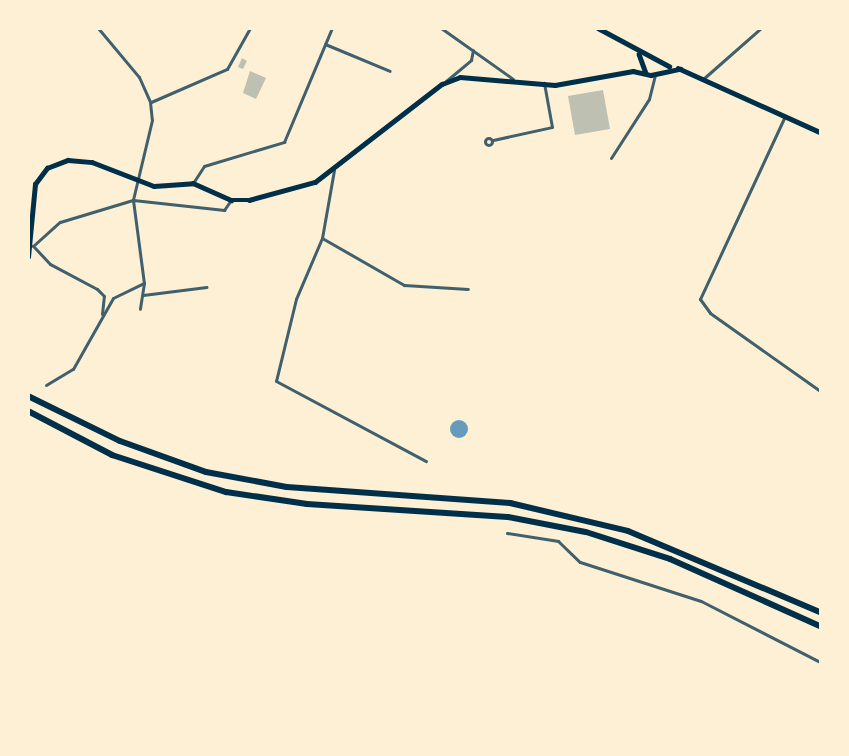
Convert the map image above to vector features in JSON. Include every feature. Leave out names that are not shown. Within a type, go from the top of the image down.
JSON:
[{"type":"highway","points":[[28,396],[120,441],[206,472],[287,487],[510,503],[617,528],[673,546],[820,612]]},
{"type":"highway","points":[[28,411],[120,458],[226,492],[308,504],[508,517],[586,532],[670,559],[820,626]]},
{"type":"main road","points":[[601,29],[637,52],[820,132]]},
{"type":"main road","points":[[637,52],[646,73]]},
{"type":"main road","points":[[633,71],[655,60]]},
{"type":"main road","points":[[655,60],[656,73]]},
{"type":"main road","points":[[28,257],[33,246],[29,204],[47,168],[68,160],[92,162],[154,186],[193,183],[231,200],[315,182],[334,170],[442,84],[465,76],[544,83],[633,71],[656,73],[680,69]]},
{"type":"street","points":[[98,28],[139,77],[150,102],[152,120],[133,200],[144,283],[140,309]]},
{"type":"street","points":[[150,102],[227,69],[250,28]]},
{"type":"street","points":[[193,183],[204,166],[284,142],[332,28]]},
{"type":"street","points":[[441,28],[513,79]]},
{"type":"street","points":[[703,79],[761,28]]},
{"type":"street","points":[[325,44],[390,71]]},
{"type":"street","points":[[442,84],[473,57],[469,47]]},
{"type":"street","points":[[465,65],[465,76]]},
{"type":"street","points":[[646,73],[653,86]]},
{"type":"street","points":[[611,158],[653,86],[656,73]]},
{"type":"street","points":[[493,140],[552,127],[544,83]]},
{"type":"street","points":[[785,117],[700,299],[710,312],[820,391]]},
{"type":"street","points":[[334,170],[322,238],[296,299],[276,381],[426,461]]},
{"type":"street","points":[[102,314],[104,296],[97,289],[50,264],[33,246],[60,222],[133,200],[224,210],[231,200]]},
{"type":"street","points":[[322,238],[404,285],[468,289]]},
{"type":"street","points":[[45,385],[73,369],[112,298],[144,283]]},
{"type":"street","points":[[143,294],[206,287]]},
{"type":"street","points":[[507,532],[558,541],[580,562],[701,601],[820,662]]},
{"type":"water","points":[[459,420],[465,423],[468,429],[465,435],[459,438],[453,435],[450,429],[453,423]]},
{"type":"building","points":[[242,58],[247,61],[243,69],[238,67]]},
{"type":"building","points":[[250,71],[266,78],[256,99],[243,93]]},
{"type":"building","points":[[603,90],[610,129],[575,135],[568,96]]}]
